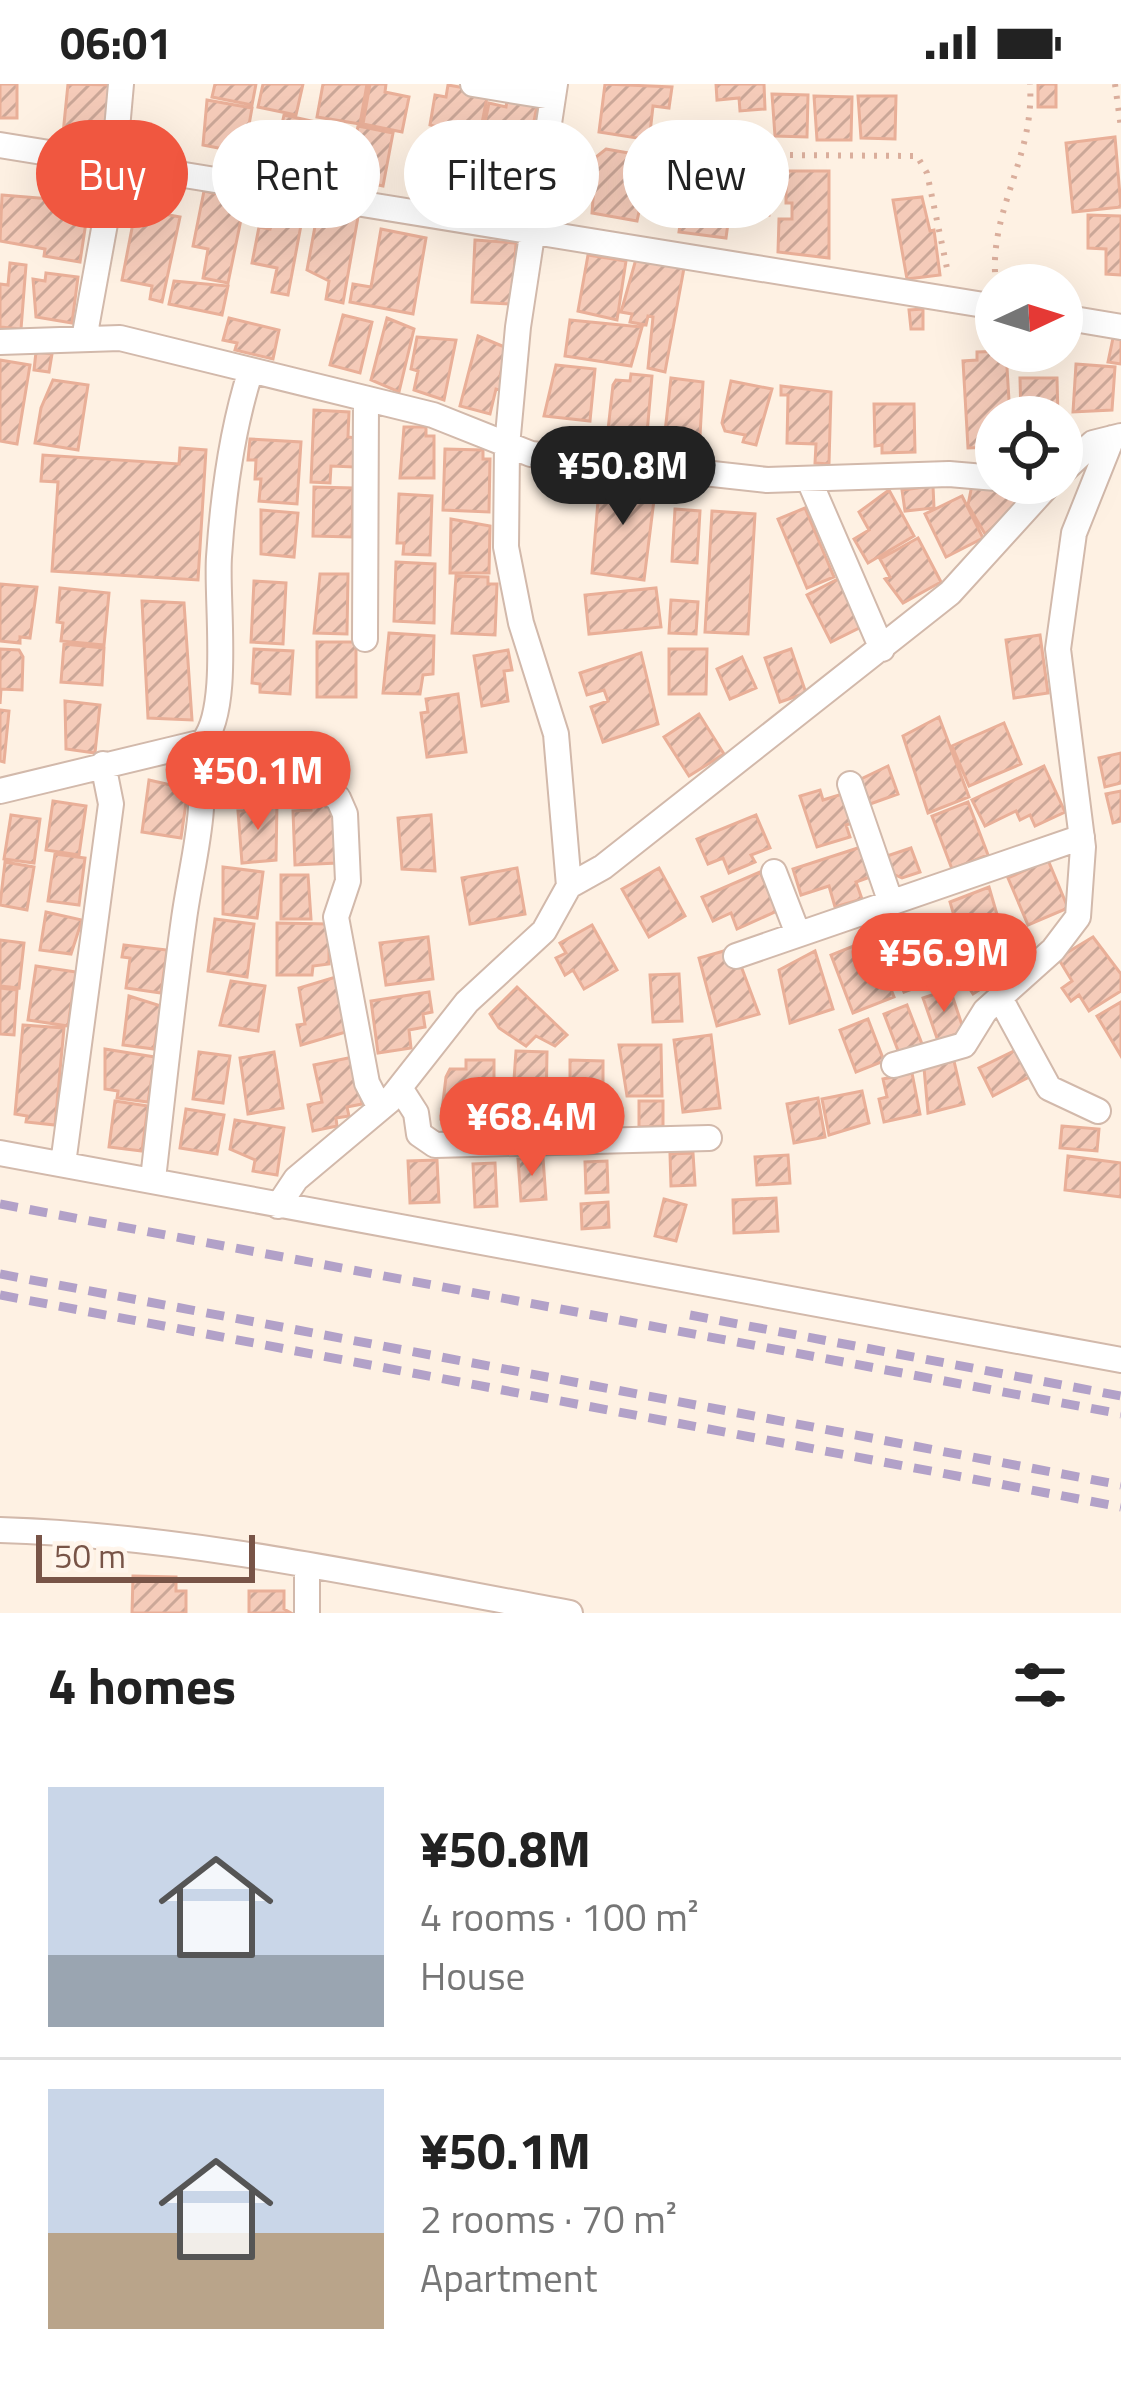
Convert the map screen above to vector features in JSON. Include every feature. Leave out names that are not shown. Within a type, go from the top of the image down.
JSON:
[{"type":"street","points":[[117,120],[121,84]]},
{"type":"street","points":[[473,84],[553,91],[507,446],[511,584],[556,734],[569,886]]},
{"type":"street","points":[[0,145],[36,151]]},
{"type":"street","points":[[188,175],[975,304]]},
{"type":"street","points":[[84,338],[102,228]]},
{"type":"street","points":[[1083,321],[1121,327]]},
{"type":"street","points":[[0,342],[120,338],[450,421],[531,454],[809,480],[975,476]]},
{"type":"street","points":[[0,805],[1,791],[196,743],[209,734],[216,705],[219,557],[240,406],[250,373]]},
{"type":"street","points":[[365,639],[366,400]]},
{"type":"street","points":[[1083,452],[1093,443],[1116,437]]},
{"type":"street","points":[[894,1066],[964,1045],[985,1011],[1001,1000],[1078,917],[1085,873],[1058,649],[1074,532],[1116,437]]},
{"type":"street","points":[[809,480],[882,649]]},
{"type":"street","points":[[278,1205],[296,1179],[400,1088],[467,1002],[544,932],[569,886],[603,867],[950,593],[1029,504]]},
{"type":"street","points":[[153,1179],[203,793],[196,743]]},
{"type":"street","points":[[63,1164],[111,804],[103,764]]},
{"type":"street","points":[[850,784],[891,902]]},
{"type":"street","points":[[203,793],[320,789],[338,798],[344,814],[348,881],[336,917],[367,1083],[380,1108]]},
{"type":"street","points":[[736,956],[1082,837]]},
{"type":"street","points":[[774,872],[798,934]]},
{"type":"street","points":[[1001,1000],[1049,1088],[1098,1111]]},
{"type":"street","points":[[400,1088],[416,1113],[419,1134],[435,1145],[709,1138]]},
{"type":"street","points":[[0,1153],[1121,1360]]},
{"type":"street","points":[[0,1530],[83,1532],[570,1613]]},
{"type":"street","points":[[307,1566],[307,1613]]},
{"type":"path","points":[[997,264],[1000,220],[1030,134],[1030,84]]},
{"type":"path","points":[[1115,84],[1121,128]]},
{"type":"path","points":[[789,155],[901,153],[920,159],[953,300]]},
{"type":"building","points":[[0,84],[17,84],[17,118],[0,118]]},
{"type":"building","points":[[68,84],[113,85],[109,120],[64,120]]},
{"type":"building","points":[[215,84],[256,84],[252,105],[212,97]]},
{"type":"building","points":[[263,84],[303,84],[296,115],[258,107]]},
{"type":"building","points":[[323,84],[367,84],[361,120],[317,117]]},
{"type":"building","points":[[370,84],[386,84],[385,92],[409,97],[402,132],[380,127],[380,120],[364,120]]},
{"type":"building","points":[[605,84],[672,87],[669,108],[653,106],[651,120],[623,120],[623,136],[599,132]]},
{"type":"building","points":[[716,84],[764,84],[765,109],[740,111],[739,98],[717,100]]},
{"type":"building","points":[[1038,84],[1056,84],[1056,107],[1038,107]]},
{"type":"building","points":[[448,85],[488,92],[483,120],[431,120],[435,95],[446,97]]},
{"type":"building","points":[[772,94],[808,95],[807,137],[789,136],[789,120],[774,120]]},
{"type":"building","points":[[508,95],[537,106],[534,120],[486,120],[489,103],[506,107]]},
{"type":"building","points":[[814,96],[852,97],[851,140],[817,140]]},
{"type":"building","points":[[858,96],[896,96],[895,139],[861,138]]},
{"type":"building","points":[[207,100],[252,108],[250,120],[212,120],[212,147],[203,145]]},
{"type":"building","points":[[380,130],[393,133],[380,185]]},
{"type":"building","points":[[1115,137],[1121,207],[1073,212],[1066,143]]},
{"type":"building","points":[[606,149],[623,152],[623,219],[599,214],[599,155]]},
{"type":"building","points":[[789,171],[829,171],[829,258],[778,252],[779,228],[789,228]]},
{"type":"building","points":[[204,191],[212,193],[212,228],[239,228],[228,283],[203,278],[208,249],[193,246]]},
{"type":"building","points":[[2,195],[36,198],[36,228],[85,228],[80,262],[44,256],[45,249],[0,241]]},
{"type":"building","points":[[922,197],[930,231],[934,230],[940,275],[907,279],[893,200]]},
{"type":"building","points":[[1088,215],[1121,216],[1121,275],[1106,274],[1106,249],[1088,248]]},
{"type":"building","points":[[132,228],[178,228],[162,302],[150,299],[152,286],[122,280]]},
{"type":"building","points":[[259,228],[300,228],[288,295],[272,292],[277,268],[252,263]]},
{"type":"building","points":[[315,228],[356,228],[343,303],[326,299],[329,281],[307,270]]},
{"type":"building","points":[[680,228],[727,228],[726,238],[679,232]]},
{"type":"building","points":[[381,229],[426,238],[413,314],[350,302],[353,284],[371,287]]},
{"type":"building","points":[[475,240],[516,243],[512,304],[472,302]]},
{"type":"building","points":[[588,255],[626,261],[617,320],[578,311]]},
{"type":"building","points":[[636,259],[684,268],[665,372],[648,368],[653,317],[648,316],[646,325],[630,322],[632,314],[621,312]]},
{"type":"building","points":[[10,263],[26,265],[21,329],[0,327],[0,284],[8,285]]},
{"type":"building","points":[[46,273],[78,277],[72,323],[36,317],[33,279],[45,281]]},
{"type":"building","points":[[174,281],[228,286],[222,315],[169,304]]},
{"type":"building","points":[[923,309],[923,329],[911,329],[909,310]]},
{"type":"building","points":[[343,315],[372,322],[360,373],[330,365]]},
{"type":"building","points":[[229,318],[279,330],[273,359],[235,350],[237,343],[223,340]]},
{"type":"building","points":[[387,318],[414,329],[399,392],[371,380]]},
{"type":"building","points":[[570,320],[642,327],[631,366],[565,356]]},
{"type":"building","points":[[478,336],[507,348],[500,376],[506,377],[503,391],[496,389],[490,414],[460,406]]},
{"type":"building","points":[[417,337],[456,340],[444,400],[414,390],[418,371],[411,369]]},
{"type":"building","points":[[1113,338],[1121,340],[1121,364],[1108,362]]},
{"type":"building","points":[[36,352],[52,354],[49,372],[34,370]]},
{"type":"building","points":[[0,360],[30,365],[17,444],[0,441]]},
{"type":"building","points":[[975,360],[975,372],[1007,372],[1009,396],[975,396],[975,448],[968,448],[963,361]]},
{"type":"building","points":[[556,365],[595,369],[590,421],[544,416]]},
{"type":"building","points":[[1083,365],[1115,367],[1112,410],[1083,411],[1083,396],[1074,396],[1076,372],[1083,372]]},
{"type":"building","points":[[631,374],[652,376],[647,434],[608,430],[613,385],[616,380],[630,381]]},
{"type":"building","points":[[671,378],[703,382],[700,436],[665,432]]},
{"type":"building","points":[[1020,378],[1057,378],[1057,396],[1020,396]]},
{"type":"building","points":[[53,380],[88,385],[78,450],[35,443],[41,408]]},
{"type":"building","points":[[731,381],[772,389],[756,445],[743,442],[745,435],[725,431],[722,423]]},
{"type":"building","points":[[781,386],[831,392],[829,464],[815,463],[816,444],[787,443],[788,395],[781,395]]},
{"type":"building","points":[[874,404],[914,404],[915,452],[882,453],[882,445],[875,446]]},
{"type":"building","points":[[314,410],[349,412],[348,437],[356,438],[354,467],[331,466],[330,483],[311,482]]},
{"type":"building","points":[[404,427],[426,427],[426,436],[434,436],[434,478],[400,478]]},
{"type":"building","points":[[250,439],[301,442],[297,504],[259,501],[261,479],[255,479],[256,460],[248,460]]},
{"type":"building","points":[[180,448],[206,450],[198,580],[52,571],[58,482],[41,481],[43,455],[179,464]]},
{"type":"building","points":[[445,449],[483,450],[483,459],[490,459],[489,512],[443,510]]},
{"type":"building","points":[[600,477],[656,484],[644,580],[592,573]]},
{"type":"building","points":[[972,485],[975,504],[1019,504],[985,534],[968,505]]},
{"type":"building","points":[[933,486],[934,508],[905,511],[902,490]]},
{"type":"building","points":[[314,487],[353,488],[352,537],[313,536]]},
{"type":"building","points":[[889,490],[914,536],[868,563],[854,539],[869,530],[859,512]]},
{"type":"building","points":[[399,494],[432,496],[430,555],[403,554],[404,543],[397,543]]},
{"type":"building","points":[[962,496],[983,538],[946,557],[925,514]]},
{"type":"building","points":[[805,508],[834,577],[807,588],[778,519]]},
{"type":"building","points":[[675,509],[700,511],[697,563],[672,561]]},
{"type":"building","points":[[261,510],[298,513],[294,557],[261,554]]},
{"type":"building","points":[[712,511],[755,514],[748,634],[705,632]]},
{"type":"building","points":[[451,519],[490,526],[489,573],[450,573]]},
{"type":"building","points":[[918,538],[941,582],[903,603],[885,579],[890,577],[880,559]]},
{"type":"building","points":[[396,562],[435,564],[434,623],[394,621]]},
{"type":"building","points":[[320,574],[348,574],[347,634],[314,633]]},
{"type":"building","points":[[456,576],[488,577],[488,584],[497,584],[495,635],[452,633]]},
{"type":"building","points":[[838,579],[863,626],[831,642],[807,595]]},
{"type":"building","points":[[254,581],[286,583],[283,644],[251,642]]},
{"type":"building","points":[[0,584],[37,587],[30,638],[20,637],[20,643],[0,641]]},
{"type":"building","points":[[60,588],[109,593],[104,645],[61,641],[63,623],[57,622]]},
{"type":"building","points":[[656,588],[661,627],[589,634],[585,595]]},
{"type":"building","points":[[671,600],[698,602],[696,634],[669,633]]},
{"type":"building","points":[[142,601],[184,603],[192,720],[148,718]]},
{"type":"building","points":[[389,633],[434,636],[433,674],[423,675],[420,694],[383,693]]},
{"type":"building","points":[[1040,635],[1048,693],[1014,698],[1006,640]]},
{"type":"building","points":[[317,642],[356,642],[356,697],[317,697]]},
{"type":"building","points":[[64,644],[104,648],[102,685],[61,682]]},
{"type":"building","points":[[0,649],[19,650],[23,657],[22,690],[1,689],[0,704]]},
{"type":"building","points":[[254,649],[293,651],[290,694],[260,692],[260,684],[252,683]]},
{"type":"building","points":[[669,649],[707,649],[706,694],[669,694]]},
{"type":"building","points":[[791,649],[806,693],[780,702],[765,658]]},
{"type":"building","points":[[508,650],[512,670],[504,671],[508,701],[482,706],[474,656]]},
{"type":"building","points":[[641,653],[658,724],[603,742],[591,707],[608,701],[604,690],[587,695],[580,673]]},
{"type":"building","points":[[742,657],[756,688],[730,699],[717,669]]},
{"type":"building","points":[[458,694],[466,752],[427,757],[421,713],[428,712],[426,699]]},
{"type":"building","points":[[65,701],[100,705],[95,753],[66,749]]},
{"type":"building","points":[[0,710],[9,711],[4,762],[0,761]]},
{"type":"building","points":[[699,714],[724,754],[689,776],[664,737]]},
{"type":"building","points":[[939,717],[969,797],[928,813],[903,736]]},
{"type":"building","points":[[1004,723],[1021,764],[969,786],[952,746]]},
{"type":"building","points":[[1121,753],[1121,783],[1105,787],[1099,758]]},
{"type":"building","points":[[888,766],[898,794],[870,804],[861,779]]},
{"type":"building","points":[[1044,766],[1065,812],[1035,826],[1030,815],[1020,820],[1016,811],[985,826],[972,800]]},
{"type":"building","points":[[149,780],[188,789],[181,838],[142,832]]},
{"type":"building","points":[[820,790],[823,800],[842,794],[852,823],[846,825],[850,837],[817,847],[800,796]]},
{"type":"building","points":[[1121,791],[1121,821],[1113,823],[1106,794]]},
{"type":"building","points":[[53,801],[86,806],[79,855],[46,850]]},
{"type":"building","points":[[326,801],[326,807],[334,807],[337,863],[295,865],[293,811],[311,810],[311,802]]},
{"type":"building","points":[[968,802],[988,855],[952,869],[932,816]]},
{"type":"building","points":[[277,803],[276,860],[242,863],[238,811],[245,811],[245,805]]},
{"type":"building","points":[[11,815],[40,819],[34,863],[4,859]]},
{"type":"building","points":[[431,815],[435,871],[402,869],[398,818]]},
{"type":"building","points":[[756,815],[770,848],[751,855],[755,862],[729,873],[723,858],[708,864],[697,839]]},
{"type":"building","points":[[861,847],[870,877],[856,882],[862,899],[835,907],[829,886],[801,895],[793,869]]},
{"type":"building","points":[[911,848],[920,872],[902,878],[893,874],[887,856]]},
{"type":"building","points":[[55,854],[85,858],[79,905],[48,901]]},
{"type":"building","points":[[1048,860],[1068,908],[1028,925],[1008,878]]},
{"type":"building","points":[[5,862],[34,867],[27,910],[0,905]]},
{"type":"building","points":[[223,867],[263,872],[257,918],[223,914]]},
{"type":"building","points":[[517,868],[525,914],[470,924],[462,878]]},
{"type":"building","points":[[659,868],[685,916],[649,937],[622,889]]},
{"type":"building","points":[[760,872],[777,911],[737,929],[731,913],[713,921],[702,897]]},
{"type":"building","points":[[281,875],[308,875],[311,919],[281,919]]},
{"type":"building","points":[[989,887],[1007,949],[967,961],[950,902]]},
{"type":"building","points":[[46,912],[82,920],[71,954],[40,950]]},
{"type":"building","points":[[215,919],[254,924],[247,977],[208,971]]},
{"type":"building","points":[[277,923],[329,924],[329,964],[313,966],[312,975],[277,975]]},
{"type":"building","points":[[592,925],[617,970],[584,989],[573,970],[565,975],[556,958],[566,953],[560,943]]},
{"type":"building","points":[[929,928],[947,976],[904,992],[888,951],[896,948],[893,941]]},
{"type":"building","points":[[428,937],[433,979],[386,985],[380,943]]},
{"type":"building","points":[[1093,937],[1121,974],[1121,991],[1089,1011],[1079,995],[1071,1001],[1062,988],[1072,981],[1058,958]]},
{"type":"building","points":[[871,939],[894,997],[853,1013],[831,955]]},
{"type":"building","points":[[0,940],[24,943],[19,988],[0,986]]},
{"type":"building","points":[[124,945],[167,950],[161,993],[126,988],[130,958],[122,957]]},
{"type":"building","points":[[724,951],[726,961],[738,958],[759,1014],[717,1026],[699,958]]},
{"type":"building","points":[[815,951],[833,1009],[790,1023],[779,970]]},
{"type":"building","points":[[36,966],[76,972],[68,1026],[28,1020]]},
{"type":"building","points":[[992,966],[999,977],[973,994],[966,983]]},
{"type":"building","points":[[679,974],[682,1021],[653,1022],[650,975]]},
{"type":"building","points":[[336,977],[346,1032],[301,1045],[297,1025],[305,1024],[299,988]]},
{"type":"building","points":[[231,981],[265,986],[258,1031],[220,1025]]},
{"type":"building","points":[[517,987],[567,1035],[555,1046],[536,1036],[526,1046],[499,1028],[490,1014]]},
{"type":"building","points":[[0,988],[17,990],[14,1035],[0,1034]]},
{"type":"building","points":[[950,989],[964,1031],[938,1041],[923,998]]},
{"type":"building","points":[[429,992],[432,1012],[423,1014],[425,1027],[409,1030],[411,1048],[378,1053],[371,1001]]},
{"type":"building","points":[[129,996],[161,1006],[154,1049],[123,1045]]},
{"type":"building","points":[[1121,1002],[1121,1056],[1097,1016]]},
{"type":"building","points":[[907,1005],[922,1044],[899,1053],[884,1014]]},
{"type":"building","points":[[868,1019],[884,1061],[856,1072],[840,1030]]},
{"type":"building","points":[[23,1025],[64,1028],[55,1125],[26,1122],[27,1116],[15,1114]]},
{"type":"building","points":[[711,1035],[720,1108],[683,1112],[674,1040]]},
{"type":"building","points":[[619,1045],[661,1045],[662,1096],[627,1096]]},
{"type":"building","points":[[105,1049],[155,1057],[148,1102],[117,1098],[118,1091],[105,1089]]},
{"type":"building","points":[[1016,1050],[1029,1077],[993,1096],[979,1068]]},
{"type":"building","points":[[516,1051],[547,1052],[546,1109],[512,1108]]},
{"type":"building","points":[[199,1052],[230,1056],[223,1103],[193,1099]]},
{"type":"building","points":[[274,1052],[283,1108],[248,1114],[240,1058]]},
{"type":"building","points":[[353,1057],[362,1104],[347,1107],[349,1116],[336,1118],[337,1126],[313,1131],[308,1105],[322,1102],[314,1065]]},
{"type":"building","points":[[466,1060],[494,1060],[494,1132],[446,1132],[446,1119],[441,1119],[446,1077],[450,1069],[466,1069]]},
{"type":"building","points":[[570,1060],[603,1061],[603,1098],[570,1098]]},
{"type":"building","points":[[954,1061],[964,1104],[928,1113],[924,1068]]},
{"type":"building","points":[[912,1073],[920,1114],[884,1122],[879,1099],[887,1097],[883,1079]]},
{"type":"building","points":[[862,1091],[869,1123],[829,1135],[822,1099]]},
{"type":"building","points":[[818,1098],[825,1137],[794,1143],[787,1104]]},
{"type":"building","points":[[115,1101],[148,1106],[142,1151],[109,1147]]},
{"type":"building","points":[[639,1101],[663,1101],[663,1126],[639,1127]]},
{"type":"building","points":[[186,1109],[224,1115],[217,1154],[180,1148]]},
{"type":"building","points":[[235,1120],[284,1128],[277,1175],[253,1171],[255,1160],[230,1149]]},
{"type":"building","points":[[1062,1126],[1099,1129],[1097,1151],[1060,1148]]},
{"type":"building","points":[[693,1153],[695,1185],[671,1186],[670,1154]]},
{"type":"building","points":[[788,1155],[790,1183],[757,1185],[755,1157]]},
{"type":"building","points":[[1068,1156],[1121,1163],[1121,1197],[1065,1190]]},
{"type":"building","points":[[543,1158],[546,1199],[521,1201],[518,1159]]},
{"type":"building","points":[[437,1160],[439,1202],[410,1203],[408,1161]]},
{"type":"building","points":[[607,1161],[608,1192],[586,1193],[585,1162]]},
{"type":"building","points":[[495,1163],[497,1206],[475,1207],[473,1164]]},
{"type":"building","points":[[776,1198],[778,1231],[734,1233],[733,1200]]},
{"type":"building","points":[[664,1199],[686,1205],[676,1241],[655,1236]]},
{"type":"building","points":[[608,1202],[609,1227],[582,1229],[581,1204]]},
{"type":"building","points":[[133,1576],[176,1577],[176,1591],[186,1591],[186,1613],[132,1613]]},
{"type":"building","points":[[249,1591],[284,1591],[284,1609],[291,1613],[249,1613]]},
{"type":"railway","points":[[0,1204],[1121,1414]]},
{"type":"railway","points":[[0,1274],[1121,1485]]},
{"type":"railway","points":[[0,1295],[1121,1507]]},
{"type":"railway","points":[[690,1315],[1121,1396]]}]
